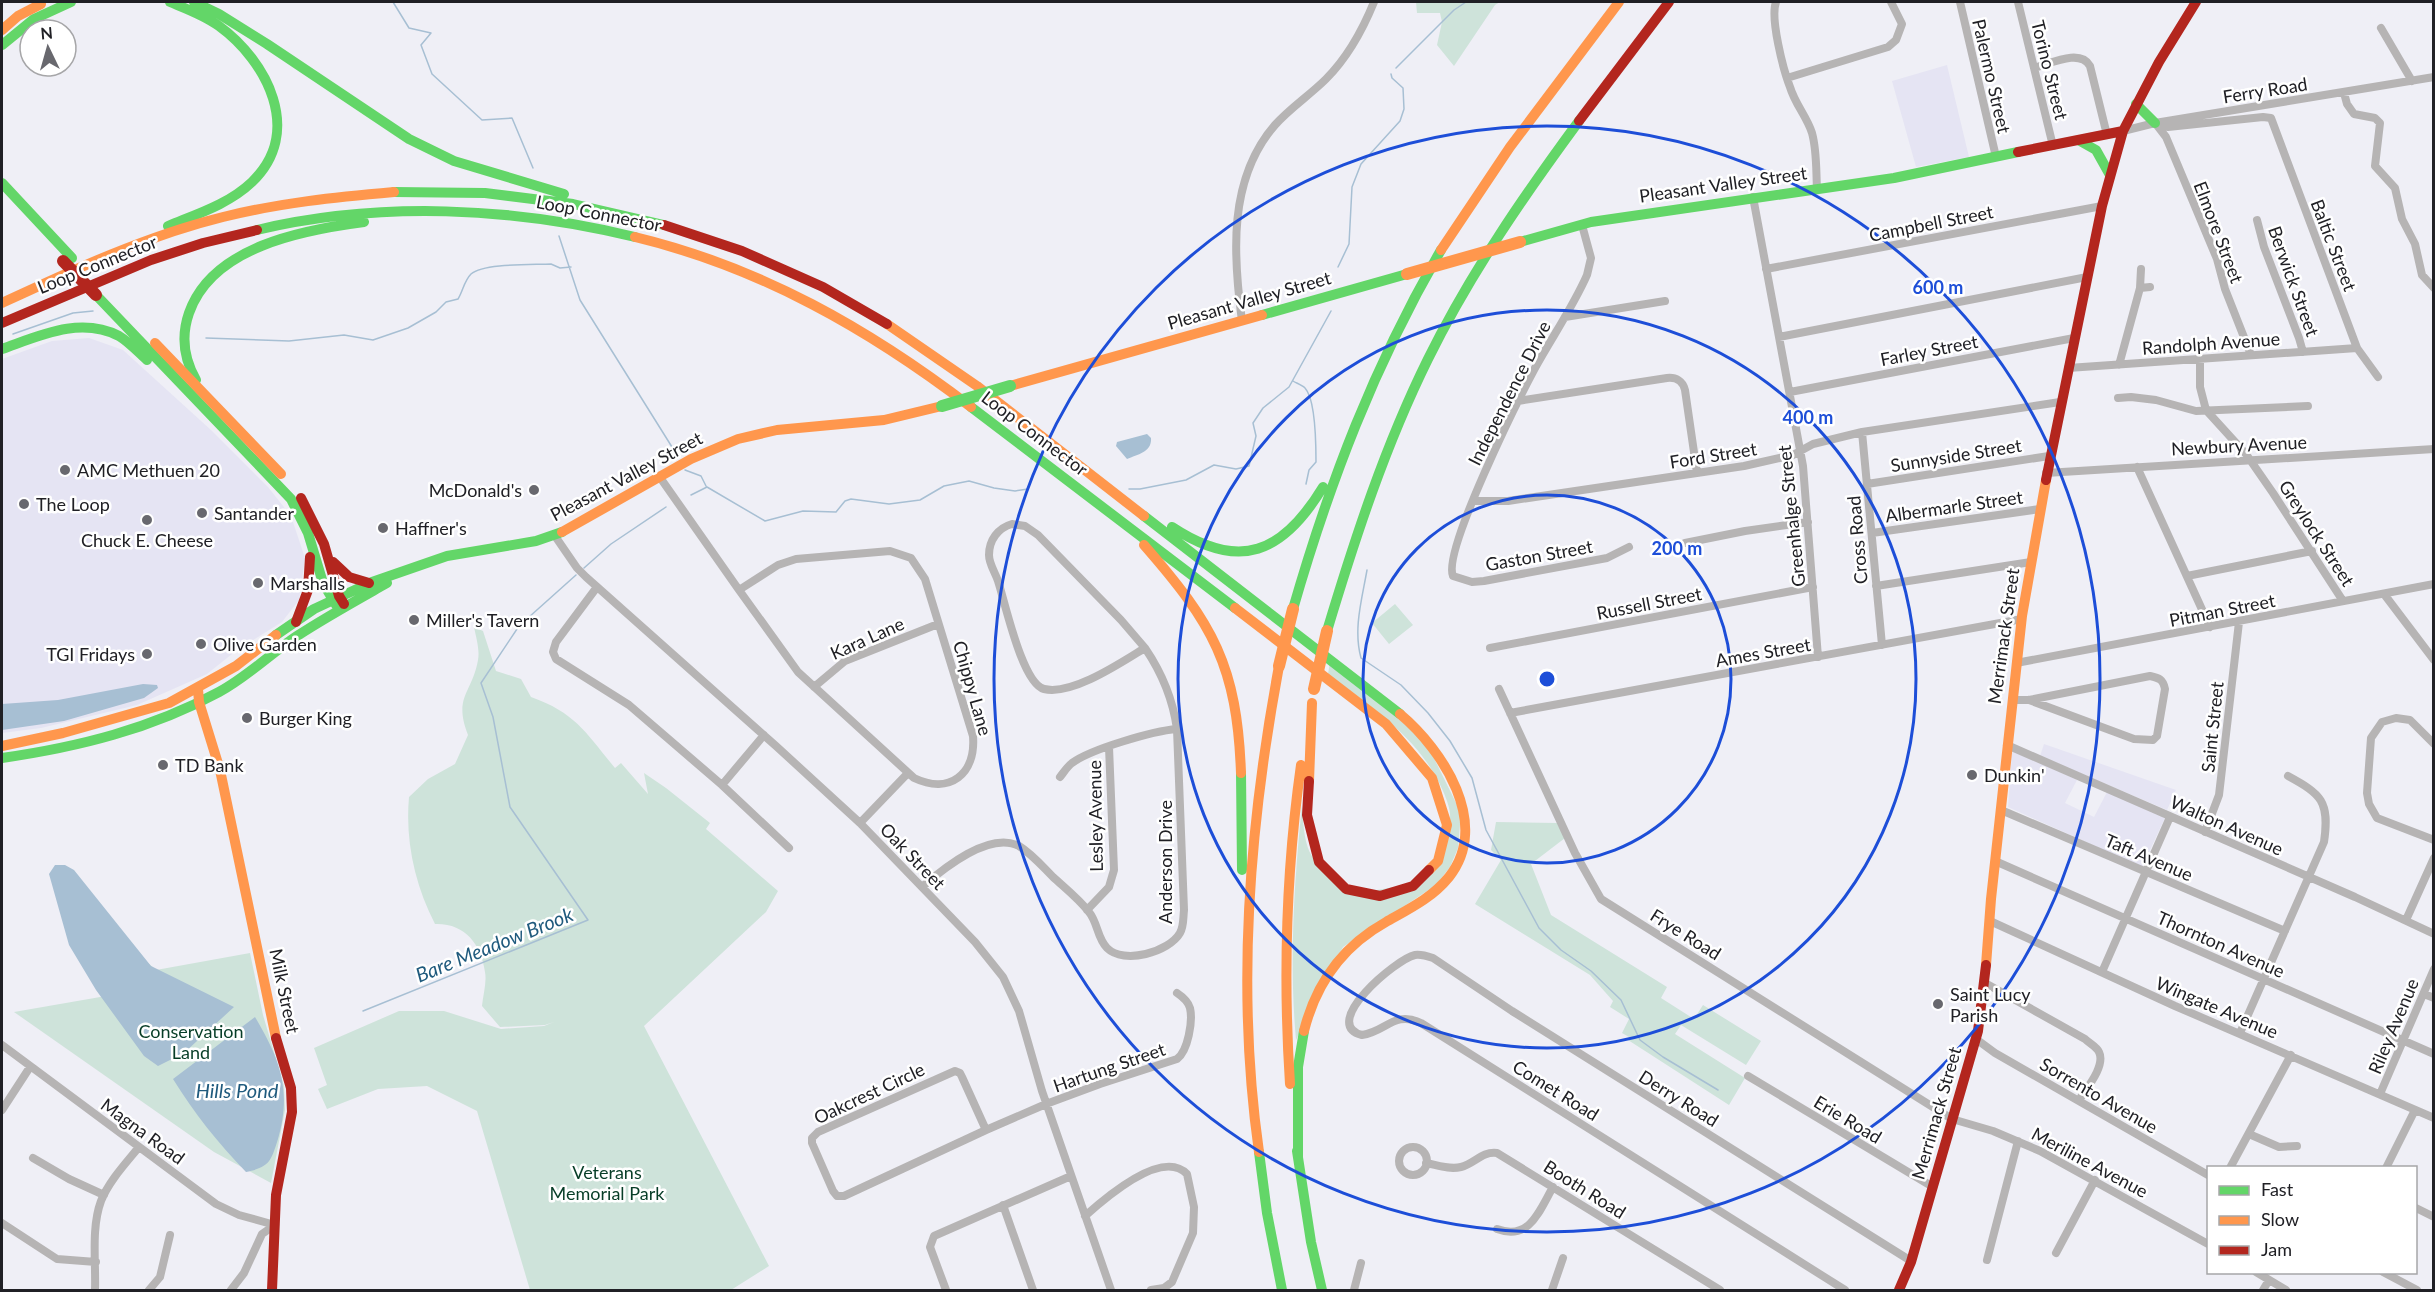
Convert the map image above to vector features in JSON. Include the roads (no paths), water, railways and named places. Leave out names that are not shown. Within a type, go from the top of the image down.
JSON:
[{"type":"main road","points":[[2,30],[18,16],[46,2]]},
{"type":"main road","points":[[2,45],[10,35],[35,17],[72,2]]},
{"type":"main road","points":[[121,249],[241,192],[262,170],[271,155],[275,140],[276,105],[260,66],[228,32],[194,10],[170,2]]},
{"type":"main road","points":[[194,2],[226,18],[409,139],[432,151],[476,169],[632,216]]},
{"type":"main road","points":[[1066,456],[1201,544],[1221,551],[1243,552],[1272,543],[1301,520],[1316,500],[1348,440],[1407,312],[1449,238],[1505,152],[1619,2]]},
{"type":"main road","points":[[1322,1290],[1311,1242],[1298,1158],[1287,1054],[1286,933],[1294,819],[1314,689],[1327,631],[1356,536],[1383,460],[1410,397],[1447,322],[1535,178],[1669,2]]},
{"type":"main road","name":"Merrimack Street","points":[[1902,1289],[1976,1039],[1985,983],[1995,861],[2022,620],[2049,456],[2102,206],[2122,132],[2196,2]]},
{"type":"main road","points":[[2136,104],[2155,123]]},
{"type":"main road","name":"Pleasant Valley Street","points":[[2,758],[65,748],[122,734],[181,712],[241,678],[339,603],[369,583],[447,556],[555,536],[708,450],[750,435],[777,430],[884,420],[942,406],[1582,225],[1753,197],[1894,178],[2122,132]]},
{"type":"main road","points":[[2079,141],[2090,144],[2098,152],[2110,175]]},
{"type":"main road","points":[[2,183],[204,408],[291,499],[309,537],[323,583],[339,603]]},
{"type":"main road","name":"Loop Connector","points":[[2,303],[121,249],[228,215],[326,197],[388,192],[434,191],[538,198],[632,216],[727,245],[781,267],[830,291],[934,355],[1066,456]]},
{"type":"main road","points":[[2,197],[68,259]]},
{"type":"main road","name":"Loop Connector","points":[[2,323],[131,268],[213,240],[305,220],[384,212],[446,212],[543,218],[598,228],[669,246],[730,265],[777,286],[860,329],[928,374],[1127,525]]},
{"type":"main road","points":[[204,392],[191,372],[186,355],[183,338],[187,316],[206,283],[229,262],[282,241],[324,229],[357,222],[446,212]]},
{"type":"main road","points":[[100,293],[204,392],[295,489],[318,530],[328,555],[339,603]]},
{"type":"main road","points":[[2,349],[71,327],[92,326],[107,330],[120,337],[204,408]]},
{"type":"main road","points":[[1282,1290],[1267,1215],[1253,1116],[1246,982],[1247,920],[1257,800],[1280,666],[1293,609],[1317,527],[1348,440]]},
{"type":"main road","points":[[1066,456],[1403,716],[1436,752],[1449,771],[1460,795],[1465,816],[1465,841],[1458,862],[1443,885],[1418,905],[1363,936],[1337,960],[1319,985],[1306,1019],[1299,1059],[1298,1158]]},
{"type":"main road","points":[[1127,525],[1192,603],[1214,639],[1227,672],[1237,714],[1243,887],[1247,920]]},
{"type":"main road","points":[[1127,525],[1386,723],[1423,762],[1440,791],[1447,811],[1447,842],[1436,866],[1427,876],[1406,890],[1386,896],[1350,891],[1329,877],[1314,855],[1307,815],[1312,703]]},
{"type":"main road","points":[[296,622],[310,577],[309,537]]},
{"type":"main road","points":[[328,555],[345,576],[369,583]]},
{"type":"main road","name":"Pleasant Valley Street","points":[[2,746],[132,715],[169,703],[236,666],[296,622],[408,569]]},
{"type":"main road","name":"Milk Street","points":[[192,691],[199,702],[216,753],[270,1013],[291,1088],[292,1112],[278,1179],[272,1290]]},
{"type":"street","points":[[1242,321],[1237,286],[1235,228],[1238,208],[1249,171],[1260,146],[1275,125],[1328,78],[1347,53],[1364,26],[1374,2]]},
{"type":"street","points":[[1776,2],[1773,9],[1774,21],[1787,78],[1809,123],[1813,137],[1817,189]]},
{"type":"street","points":[[1787,78],[1888,47],[1896,40],[1902,24],[1891,2]]},
{"type":"street","name":"Palermo Street","points":[[1960,2],[1996,158]]},
{"type":"street","name":"Torino Street","points":[[2018,2],[2053,146]]},
{"type":"street","points":[[2381,28],[2412,81]]},
{"type":"street","points":[[2034,68],[2078,57],[2087,60],[2107,135]]},
{"type":"street","name":"Ferry Road","points":[[2122,132],[2155,123],[2433,77]]},
{"type":"street","points":[[2344,93],[2346,104],[2354,114],[2375,118],[2380,123],[2375,166],[2395,188],[2402,219],[2415,244],[2422,275],[2433,288]]},
{"type":"street","name":"Baltic Street","points":[[2155,123],[2168,127],[2271,118],[2357,348],[2379,377]]},
{"type":"street","name":"Elmore Street","points":[[2155,123],[2166,137],[2217,259],[2225,289],[2251,355]]},
{"type":"street","name":"Greenhalge Street","points":[[1753,197],[1801,450],[1818,657]]},
{"type":"street","name":"Campbell Street","points":[[1766,269],[2102,206]]},
{"type":"street","name":"Berwick Street","points":[[2257,220],[2264,247],[2303,352]]},
{"type":"street","name":"Independence Drive","points":[[1453,576],[1451,569],[1454,551],[1473,501],[1518,401],[1584,283],[1590,267],[1590,248],[1582,225]]},
{"type":"street","points":[[2119,365],[2140,288],[2141,269]]},
{"type":"street","points":[[1779,337],[2087,277]]},
{"type":"street","points":[[2140,288],[2150,287]]},
{"type":"street","points":[[1564,317],[1665,301]]},
{"type":"street","name":"Farley Street","points":[[1790,392],[2074,338]]},
{"type":"street","name":"Randolph Avenue","points":[[2068,368],[2357,348]]},
{"type":"street","name":"Greylock Street","points":[[2199,359],[2200,387],[2206,410],[2249,459],[2312,550],[2343,602]]},
{"type":"street","points":[[1518,401],[1676,378],[1683,384],[1685,390],[1697,473]]},
{"type":"street","points":[[2118,399],[2135,397],[2156,400],[2189,410],[2308,406]]},
{"type":"street","name":"Ford Street","points":[[1473,501],[1508,501],[1697,473],[1774,460],[1813,444],[1862,432],[2060,402]]},
{"type":"street","name":"Cross Road","points":[[1862,432],[1882,645]]},
{"type":"street","name":"Newbury Avenue","points":[[2046,473],[2433,449]]},
{"type":"street","name":"Sunnyside Street","points":[[1867,484],[2049,456]]},
{"type":"street","points":[[2137,467],[2210,627]]},
{"type":"street","name":"Chippy Lane","points":[[659,476],[739,590],[798,672],[908,773],[930,784],[961,777],[971,761],[974,748],[973,736],[922,571],[911,558],[897,552],[803,557],[778,565],[739,590]]},
{"type":"street","name":"Albermarle Street","points":[[1872,533],[2040,508]]},
{"type":"street","points":[[1685,543],[1808,522]]},
{"type":"street","name":"Anderson Drive","points":[[922,886],[986,845],[1004,842],[1018,846],[1030,854],[1087,910],[1094,919],[1104,945],[1114,954],[1130,957],[1148,954],[1179,935],[1184,910],[1177,729],[1173,706],[1166,687],[1145,648],[1121,620],[1031,529],[1012,524],[999,530],[989,555],[991,566],[1026,667],[1039,686],[1056,689],[1073,685],[1108,670],[1145,648]]},
{"type":"street","name":"Oak Street","points":[[555,536],[577,568],[860,823],[979,946],[1007,983],[1019,1011],[1046,1104],[1111,1290]]},
{"type":"street","name":"Gaston Street","points":[[1453,576],[1472,582],[1484,581],[1607,558],[1629,547]]},
{"type":"street","points":[[2187,576],[2312,550]]},
{"type":"street","points":[[1876,586],[2031,562]]},
{"type":"street","name":"Pitman Street","points":[[2016,663],[2433,585]]},
{"type":"street","points":[[597,586],[556,642],[553,652],[555,659],[629,705],[722,785],[789,848]]},
{"type":"street","name":"Russell Street","points":[[1490,648],[1813,587]]},
{"type":"street","points":[[2384,594],[2433,660]]},
{"type":"street","name":"Ames Street","points":[[1510,713],[2022,620]]},
{"type":"street","name":"Saint Street","points":[[2205,832],[2219,795],[2239,622]]},
{"type":"street","name":"Kara Lane","points":[[814,687],[844,661],[938,624]]},
{"type":"street","points":[[2012,700],[2029,700],[2150,676],[2159,678],[2165,689],[2157,736],[2153,740],[2146,741],[2134,739],[2029,700]]},
{"type":"street","name":"Frye Road","points":[[1499,689],[1575,853],[1601,899],[1952,1119]]},
{"type":"street","points":[[2433,744],[2410,720],[2396,718],[2382,723],[2372,738],[2367,793],[2369,804],[2378,818],[2433,840]]},
{"type":"street","points":[[1060,777],[1072,763],[1109,747],[1147,734],[1177,729]]},
{"type":"street","points":[[722,785],[764,735]]},
{"type":"street","name":"Walton Avenue","points":[[2007,745],[2406,920],[2433,934]]},
{"type":"street","name":"Lesley Avenue","points":[[1087,910],[1103,895],[1112,878],[1114,856],[1109,747]]},
{"type":"street","points":[[860,823],[908,773]]},
{"type":"street","points":[[2240,1034],[2324,842],[2325,810],[2321,800],[2314,791],[2288,776]]},
{"type":"street","name":"Taft Avenue","points":[[2001,810],[2285,931]]},
{"type":"street","points":[[2102,972],[2170,816]]},
{"type":"street","points":[[2406,920],[2433,858]]},
{"type":"street","name":"Thornton Avenue","points":[[1995,861],[2433,1054]]},
{"type":"street","name":"Wingate Avenue","points":[[1990,921],[2433,1118]]},
{"type":"street","name":"Comet Road","points":[[1433,958],[1420,954],[1412,956],[1375,981],[1349,1015],[1351,1030],[1359,1035],[1365,1035],[1400,1019],[1418,1021],[1845,1290]]},
{"type":"street","name":"Derry Road","points":[[1433,958],[1512,1011],[1911,1261]]},
{"type":"street","name":"Riley Avenue","points":[[2380,1094],[2433,969]]},
{"type":"street","points":[[1985,983],[2085,1040],[2098,1050],[2101,1055],[2100,1065],[2079,1100]]},
{"type":"street","name":"Hartung Street","points":[[1046,1104],[1126,1074],[1170,1062],[1183,1055],[1187,1047],[1190,1009],[1187,1001],[1177,993]]},
{"type":"street","points":[[2424,994],[2433,999]]},
{"type":"street","name":"Sorrento Avenue","points":[[1976,1039],[1995,1053],[2207,1174]]},
{"type":"street","name":"Magna Road","points":[[2,1045],[222,1207],[239,1215],[275,1225]]},
{"type":"street","points":[[2231,1166],[2291,1054]]},
{"type":"street","points":[[2,1110],[30,1067]]},
{"type":"street","name":"Oakcrest Circle","points":[[987,1130],[960,1073],[955,1071],[818,1132],[812,1138],[812,1143],[833,1191],[837,1196],[844,1196],[1046,1104]]},
{"type":"street","name":"Erie Road","points":[[1748,1076],[1933,1187]]},
{"type":"street","points":[[2387,1166],[2415,1110]]},
{"type":"street","name":"Meriline Avenue","points":[[1952,1119],[2018,1141],[2095,1180],[2207,1243]]},
{"type":"street","points":[[2248,1134],[2279,1146],[2297,1146]]},
{"type":"street","points":[[1987,1260],[2018,1141]]},
{"type":"street","points":[[95,1290],[96,1226],[104,1195],[139,1147]]},
{"type":"street","name":"Booth Road","points":[[1426,1163],[1457,1168],[1471,1163],[1484,1154],[1494,1152],[1720,1290]]},
{"type":"street","points":[[33,1158],[69,1179],[104,1195]]},
{"type":"street","points":[[1085,1216],[1108,1196],[1142,1174],[1171,1166],[1187,1174],[1194,1207],[1193,1233],[1172,1282],[1164,1288],[1151,1290]]},
{"type":"street","points":[[946,1290],[930,1247],[934,1236],[1071,1176]]},
{"type":"street","points":[[2056,1253],[2095,1180]]},
{"type":"street","points":[[1497,1229],[1514,1233],[1527,1227],[1553,1187]]},
{"type":"street","points":[[1003,1205],[1033,1290]]},
{"type":"street","points":[[2417,1209],[2433,1217]]},
{"type":"street","points":[[2,1222],[57,1259],[96,1262]]},
{"type":"street","points":[[231,1290],[244,1273],[262,1234],[275,1225]]},
{"type":"street","points":[[149,1290],[160,1277],[170,1235]]},
{"type":"street","points":[[1552,1290],[1563,1258]]},
{"type":"street","points":[[1354,1290],[1361,1263]]},
{"type":"street","points":[[2259,1274],[2286,1290]]},
{"type":"street","points":[[2387,1274],[2417,1290]]},
{"type":"street","points":[[2263,1290],[2269,1280]]},
{"type":"water","points":[[1147,434],[1151,438],[1151,443],[1147,449],[1127,459],[1116,446],[1117,442]]},
{"type":"water","points":[[143,684],[157,685],[158,688],[144,698],[64,721],[2,730],[2,704],[58,700]]},
{"type":"water","name":"Hills Pond","points":[[55,865],[65,865],[74,870],[151,966],[234,1007],[184,1053],[158,1066],[144,1056],[96,990],[69,945],[49,874]]},
{"type":"water","name":"Hills Pond","points":[[255,1017],[277,1061],[284,1105],[278,1139],[271,1158],[260,1168],[246,1172],[207,1127],[173,1079]]},
{"type":"waterway","points":[[393,2],[409,28],[431,33],[421,45],[432,74],[482,120],[512,118],[533,168]]},
{"type":"waterway","name":"Bare Meadow Brook","points":[[1396,68],[1454,10],[1466,2]]},
{"type":"waterway","name":"Bare Meadow Brook","points":[[1338,267],[1349,244],[1352,187],[1361,164],[1400,121],[1404,109],[1403,88],[1392,78],[1391,74]]},
{"type":"waterway","points":[[559,236],[580,300],[677,455]]},
{"type":"waterway","points":[[206,338],[289,341],[344,335],[373,340],[408,328],[436,312],[446,302],[458,299],[465,283],[477,270],[497,266],[551,264],[560,268],[571,267]]},
{"type":"waterway","points":[[13,334],[73,313],[93,311]]},
{"type":"waterway","name":"Bare Meadow Brook","points":[[1129,489],[1186,480],[1214,465],[1236,469],[1249,466],[1256,436],[1253,423],[1263,408],[1289,387],[1331,311]]},
{"type":"waterway","points":[[1293,381],[1305,388],[1309,394],[1313,412],[1316,462],[1309,470],[1306,484]]},
{"type":"waterway","points":[[685,470],[701,476],[706,486]]},
{"type":"waterway","name":"Bare Meadow Brook","points":[[691,495],[707,487],[765,521],[803,511],[836,512],[845,501],[851,499],[889,504],[920,500],[944,486],[969,481],[1015,491],[1028,489]]},
{"type":"waterway","name":"Bare Meadow Brook","points":[[584,568],[611,544],[666,507]]},
{"type":"waterway","points":[[1367,570],[1358,625],[1361,658],[1401,685],[1428,713],[1450,741],[1472,778],[1486,830],[1539,928],[1561,950],[1591,971],[1621,1000],[1640,1040],[1663,1057],[1718,1090]]},
{"type":"waterway","name":"Bare Meadow Brook","points":[[363,1011],[588,920],[510,807],[493,717],[481,683],[519,626],[576,575]]},
{"type":"place","name":"AMC Methuen 20","points":[[65,470]]},
{"type":"place","name":"McDonald's","points":[[534,490]]},
{"type":"place","name":"The Loop","points":[[24,504]]},
{"type":"place","name":"Santander","points":[[202,513]]},
{"type":"place","name":"Chuck E. Cheese","points":[[147,520]]},
{"type":"place","name":"Haffner's","points":[[383,528]]},
{"type":"place","name":"Marshalls","points":[[258,583]]},
{"type":"place","name":"Miller's Tavern","points":[[414,620]]},
{"type":"place","name":"Olive Garden","points":[[201,644]]},
{"type":"place","name":"TGI Fridays","points":[[147,654]]},
{"type":"place","name":"Burger King","points":[[247,718]]},
{"type":"place","name":"TD Bank","points":[[163,765]]},
{"type":"place","name":"Dunkin'","points":[[1972,775]]},
{"type":"place","name":"Saint Lucy Parish","points":[[1938,1004]]},
{"type":"park label","name":"Conservation Land","points":[[191,1041]]},
{"type":"park label","name":"Veterans Memorial Park","points":[[607,1182]]}]
